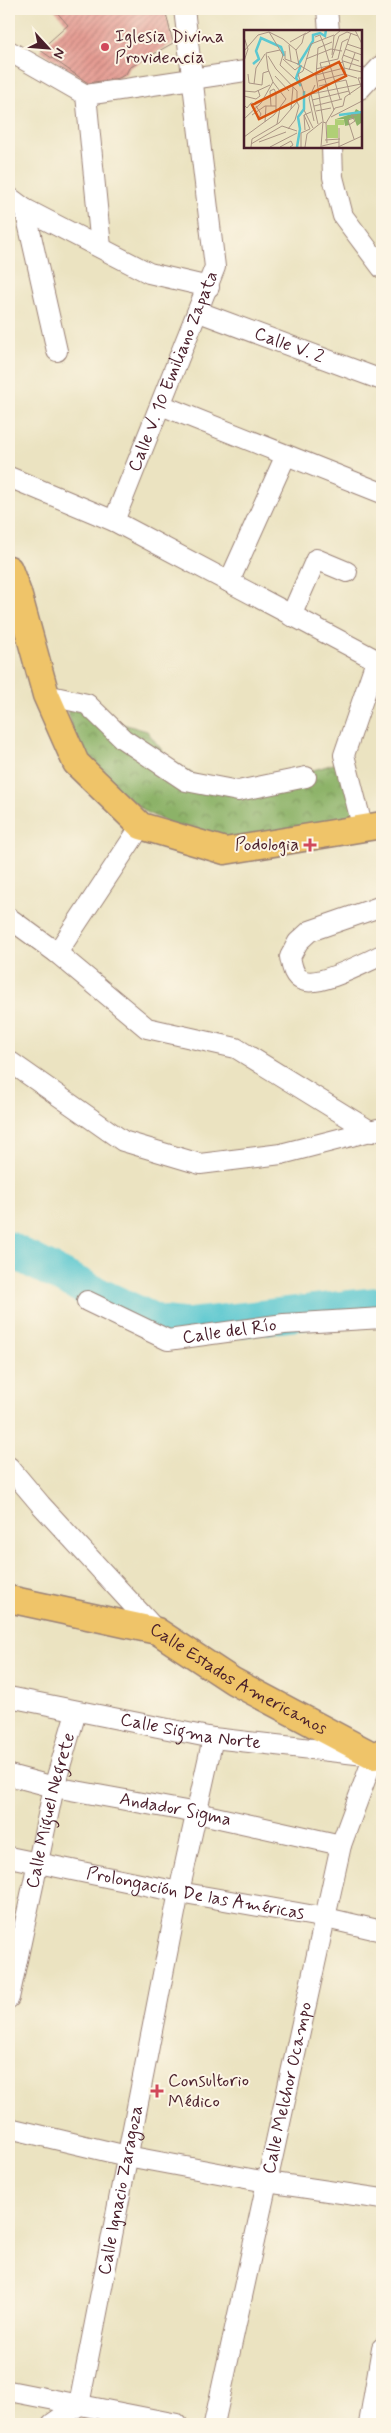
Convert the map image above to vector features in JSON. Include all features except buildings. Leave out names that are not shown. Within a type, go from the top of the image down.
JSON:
[{"type":"main road","points":[[9,569],[13,594],[46,695],[76,763],[141,826],[225,851],[373,827]]},
{"type":"main road","points":[[9,1599],[157,1631]]},
{"type":"main road","name":"Calle Estados Americanos","points":[[157,1631],[233,1681],[380,1757]]},
{"type":"street","name":"Calle V. 10 Emiliano Zapata","points":[[114,521],[209,287],[215,267],[184,9]]},
{"type":"street","points":[[327,9],[330,30]]},
{"type":"street","points":[[9,51],[86,95],[244,71]]},
{"type":"street","points":[[361,88],[382,65]]},
{"type":"street","points":[[86,95],[101,247]]},
{"type":"street","points":[[332,148],[332,177],[343,216],[382,268]]},
{"type":"street","points":[[9,197],[24,209],[149,272],[209,287]]},
{"type":"street","points":[[24,209],[57,351]]},
{"type":"street","name":"Calle V. 2","points":[[199,312],[380,377]]},
{"type":"street","points":[[161,405],[382,493]]},
{"type":"street","points":[[230,582],[286,456]]},
{"type":"street","points":[[9,477],[114,521],[379,662],[344,755],[373,827]]},
{"type":"street","points":[[291,616],[316,559],[347,572]]},
{"type":"street","points":[[46,695],[88,704],[123,739],[186,781],[238,792],[306,777]]},
{"type":"street","points":[[57,952],[141,826]]},
{"type":"street","points":[[382,906],[310,931],[298,942],[290,957],[293,973],[302,981],[317,982],[382,955]]},
{"type":"street","points":[[9,918],[57,952],[147,1028],[236,1048],[377,1129]]},
{"type":"street","points":[[9,1061],[123,1141],[200,1164],[282,1154],[377,1129]]},
{"type":"street","name":"Calle del Río","points":[[87,1301],[168,1340],[284,1324],[382,1318]]},
{"type":"street","name":"Calle Estados Americanos","points":[[9,1467],[41,1506],[157,1631]]},
{"type":"street","name":"Calle Sigma Norte","points":[[9,1697],[76,1712],[213,1738],[380,1757]]},
{"type":"street","name":"Calle Miguel Negrete","points":[[9,1998],[54,1787],[76,1712]]},
{"type":"street","name":"Calle Ignacio Zaragoza","points":[[79,2405],[126,2156],[213,1738]]},
{"type":"street","name":"Calle Melchor Ocampo","points":[[214,2424],[341,1846],[380,1757]]},
{"type":"street","name":"Andador Sigma","points":[[9,1775],[54,1787],[196,1813],[341,1846]]},
{"type":"street","name":"Prolongación De las Américas","points":[[9,1857],[180,1892],[326,1918],[382,1931]]},
{"type":"street","points":[[9,2128],[126,2156],[267,2182],[382,2199]]},
{"type":"street","points":[[369,2424],[382,2348]]},
{"type":"street","points":[[9,2391],[177,2424]]},
{"type":"street","points":[[52,2424],[79,2405]]},
{"type":"green space","points":[[67,708],[147,731],[168,758],[198,777],[255,787],[344,761],[359,827],[209,843],[148,813],[81,763]]},
{"type":"waterway","points":[[9,1249],[159,1323],[186,1326],[382,1304]]},
{"type":"place","name":"Iglesia Divina Providencia","points":[[105,47]]},
{"type":"place","name":"Podologia","points":[[310,845]]},
{"type":"place","name":"Consultorio Médico","points":[[157,2091]]}]
